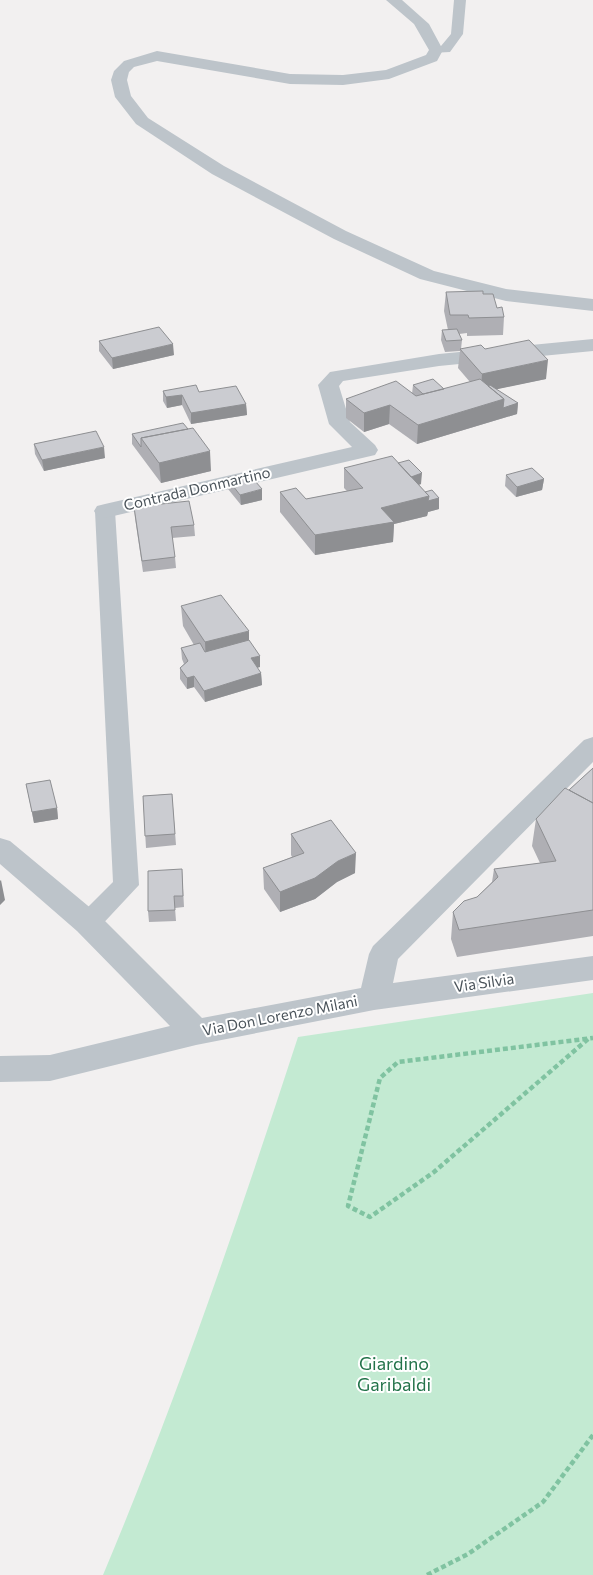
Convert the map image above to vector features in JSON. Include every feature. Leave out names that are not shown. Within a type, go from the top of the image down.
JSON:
[{"type":"street","points":[[393,0],[409,10],[430,33],[436,50],[432,58],[389,74],[343,80],[290,79],[157,56],[129,64],[122,71],[119,80],[123,97],[142,121],[218,170],[340,235],[427,275],[506,295],[593,305]]},
{"type":"street","name":"Contrada Donmartino","points":[[105,510],[366,450],[340,424],[328,385],[337,376],[440,360],[593,346]]},
{"type":"street","name":"Via Don Lorenzo Milani","points":[[0,1069],[50,1068],[196,1032],[374,998],[384,954],[593,746]]},
{"type":"street","points":[[0,848],[88,924],[196,1032]]},
{"type":"street","name":"Via Silvia","points":[[374,998],[593,968]]},
{"type":"lane","points":[[436,50],[445,48],[457,34],[460,0]]},
{"type":"lane","name":"Contrada Donmartino","points":[[88,924],[126,885],[105,510]]},
{"type":"path","points":[[590,1038],[434,1172],[370,1217],[348,1206],[380,1078],[398,1062],[590,1038]]},
{"type":"path","points":[[427,1575],[468,1554],[543,1502],[593,1435]]},
{"type":"green space","name":"Giardino Garibaldi","points":[[593,993],[593,1575],[103,1575],[182,1375],[253,1173],[298,1037]]},
{"type":"building","points":[[483,291],[483,294],[493,294],[497,308],[502,307],[504,317],[469,318],[468,315],[450,315],[446,292]]},
{"type":"building","points":[[159,327],[173,344],[112,358],[99,341]]},
{"type":"building","points":[[457,329],[462,340],[446,341],[442,330]]},
{"type":"building","points":[[529,340],[548,360],[482,374],[460,349],[481,345],[485,349]]},
{"type":"building","points":[[433,379],[444,389],[423,394],[413,385]]},
{"type":"building","points":[[480,379],[504,399],[418,425],[390,405],[364,413],[346,399],[396,381],[416,396]]},
{"type":"building","points":[[196,385],[199,392],[236,386],[246,404],[191,413],[182,395],[166,397],[163,391]]},
{"type":"building","points":[[490,385],[518,403],[503,408],[504,399],[488,386]]},
{"type":"building","points":[[183,423],[188,429],[141,438],[141,447],[132,434]]},
{"type":"building","points":[[193,428],[210,451],[159,463],[141,438]]},
{"type":"building","points":[[96,431],[104,447],[42,460],[34,444]]},
{"type":"building","points":[[392,456],[429,496],[381,508],[394,522],[315,535],[280,492],[296,488],[306,499],[363,488],[344,468]]},
{"type":"building","points":[[409,460],[422,473],[411,477],[398,463]]},
{"type":"building","points":[[532,468],[544,479],[517,487],[506,475]]},
{"type":"building","points":[[248,473],[262,489],[240,495],[227,478]]},
{"type":"building","points":[[432,490],[439,498],[428,501],[429,496],[425,492]]},
{"type":"building","points":[[189,501],[194,525],[171,527],[175,557],[142,561],[134,507]]},
{"type":"building","points":[[221,595],[249,631],[205,642],[181,606]]},
{"type":"building","points":[[249,640],[260,656],[251,658],[261,673],[204,691],[194,676],[187,678],[180,668],[188,661],[181,648],[200,643],[205,652]]},
{"type":"building","points":[[593,768],[593,803],[569,790]]},
{"type":"building","points":[[50,780],[57,808],[32,812],[26,784]]},
{"type":"building","points":[[565,788],[593,803],[593,910],[459,930],[453,912],[464,901],[477,897],[498,877],[494,869],[556,861],[536,819]]},
{"type":"building","points":[[172,794],[175,834],[145,836],[143,796]]},
{"type":"building","points":[[331,820],[356,853],[338,861],[315,878],[280,892],[263,868],[304,853],[291,834]]},
{"type":"building","points":[[182,869],[183,896],[174,896],[175,910],[148,911],[148,871]]}]
